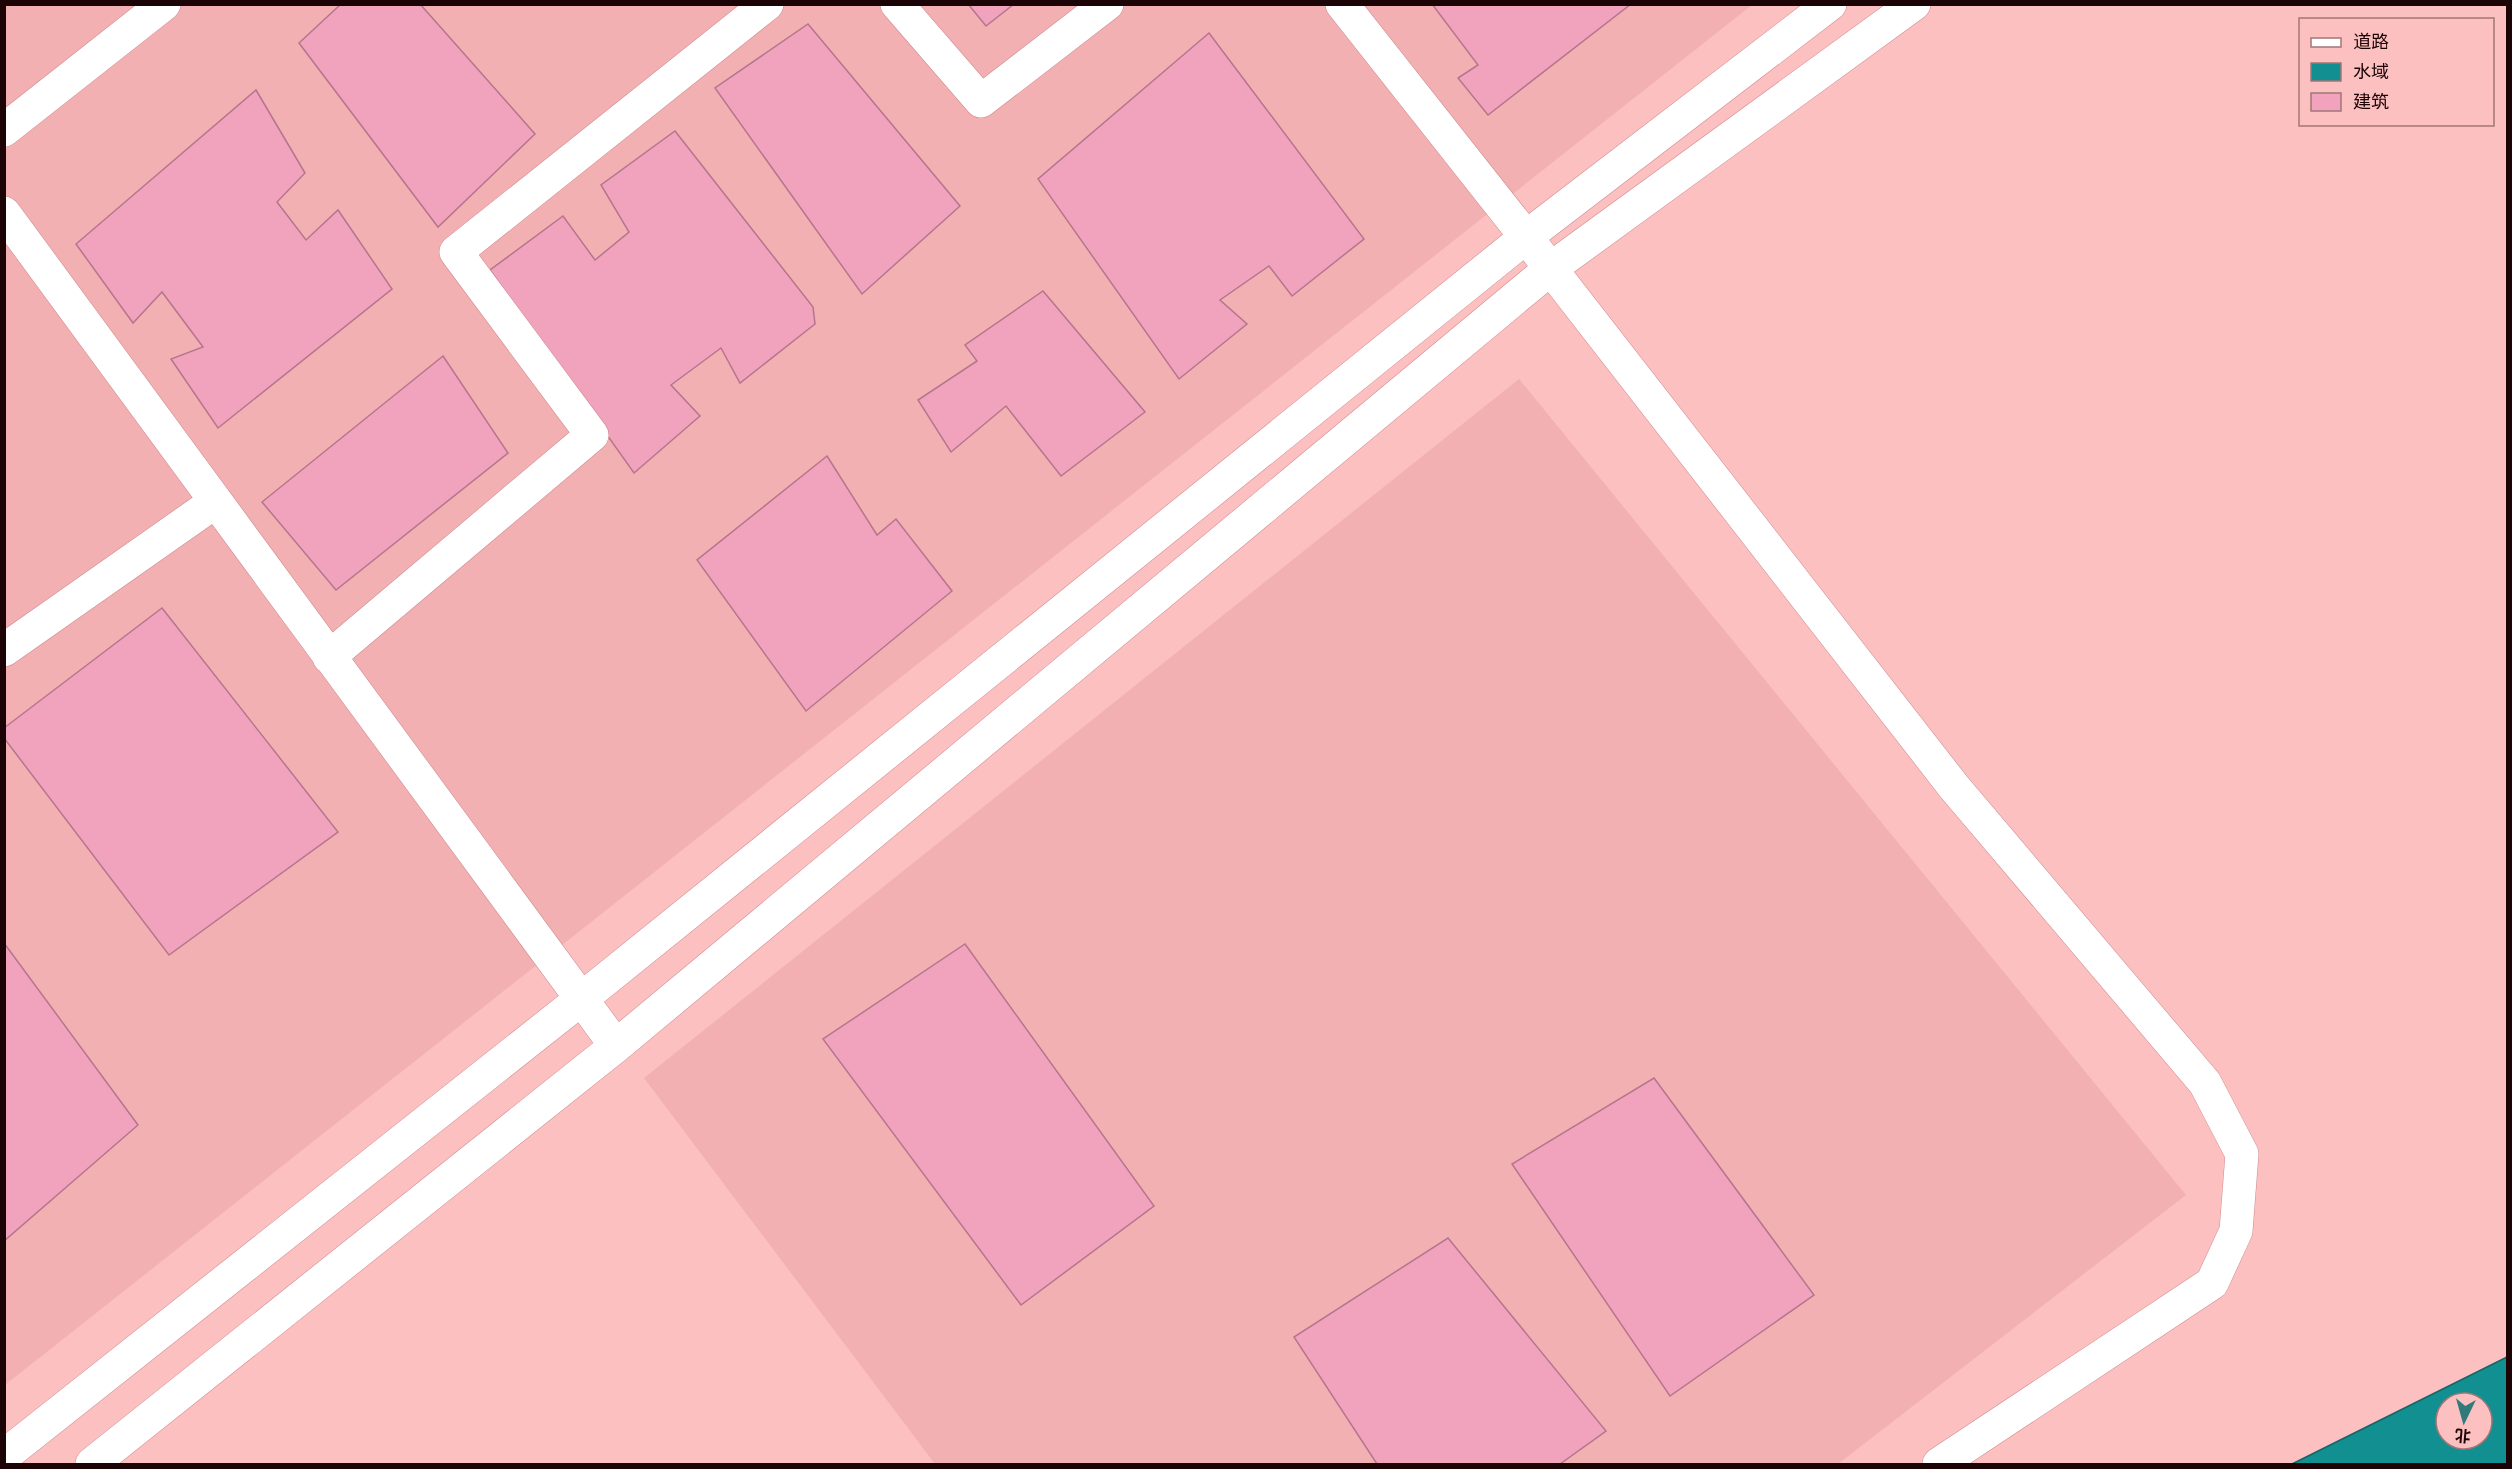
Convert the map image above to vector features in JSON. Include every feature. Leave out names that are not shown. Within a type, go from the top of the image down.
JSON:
[{"type":"street","points":[[4,130],[164,4]]},
{"type":"street","points":[[329,657],[592,435],[456,252],[767,4]]},
{"type":"street","points":[[897,4],[981,101],[1107,4]]},
{"type":"street","points":[[1342,4],[1954,787],[2205,1083],[2242,1154],[2236,1231],[2212,1283],[1939,1464]]},
{"type":"street","points":[[4,1455],[580,1000],[1526,237],[1830,4]]},
{"type":"street","points":[[92,1464],[616,1046],[1550,269],[1914,4]]},
{"type":"street","points":[[4,213],[616,1046]]},
{"type":"street","points":[[4,650],[215,502]]},
{"type":"shaded area","points":[[5,5],[1752,5],[5,1385]]},
{"type":"shaded area","points":[[1519,379],[2186,1195],[1838,1464],[935,1464],[644,1078]]},
{"type":"water","points":[[2507,1357],[2507,1464],[2292,1464],[2434,1393],[2434,1451],[2494,1451],[2494,1391],[2439,1391]]},
{"type":"building","points":[[341,4],[420,4],[535,134],[438,227],[299,43]]},
{"type":"building","points":[[968,4],[1014,4],[986,26]]},
{"type":"building","points":[[1432,4],[1631,4],[1488,115],[1458,78],[1478,65]]},
{"type":"building","points":[[808,24],[960,206],[862,294],[715,88]]},
{"type":"building","points":[[1209,33],[1364,239],[1292,296],[1269,266],[1220,300],[1247,324],[1179,379],[1038,179]]},
{"type":"building","points":[[256,90],[305,173],[277,202],[306,240],[338,210],[392,289],[218,428],[171,359],[203,347],[162,292],[133,323],[76,244]]},
{"type":"building","points":[[675,131],[813,307],[815,324],[740,383],[721,348],[671,385],[700,416],[634,473],[490,270],[563,216],[595,260],[629,232],[601,185]]},
{"type":"building","points":[[1043,291],[1145,412],[1061,476],[1006,406],[951,452],[918,400],[977,361],[965,345]]},
{"type":"building","points":[[443,356],[508,453],[336,590],[262,502]]},
{"type":"building","points":[[827,456],[877,535],[896,519],[952,591],[806,711],[697,560]]},
{"type":"building","points":[[162,608],[338,832],[169,955],[4,738],[4,728]]},
{"type":"building","points":[[4,943],[138,1125],[4,1241]]},
{"type":"building","points":[[965,944],[1154,1206],[1021,1305],[823,1039]]},
{"type":"building","points":[[1654,1078],[1814,1295],[1670,1396],[1512,1164]]},
{"type":"building","points":[[1448,1238],[1606,1431],[1560,1464],[1377,1464],[1294,1337]]}]
